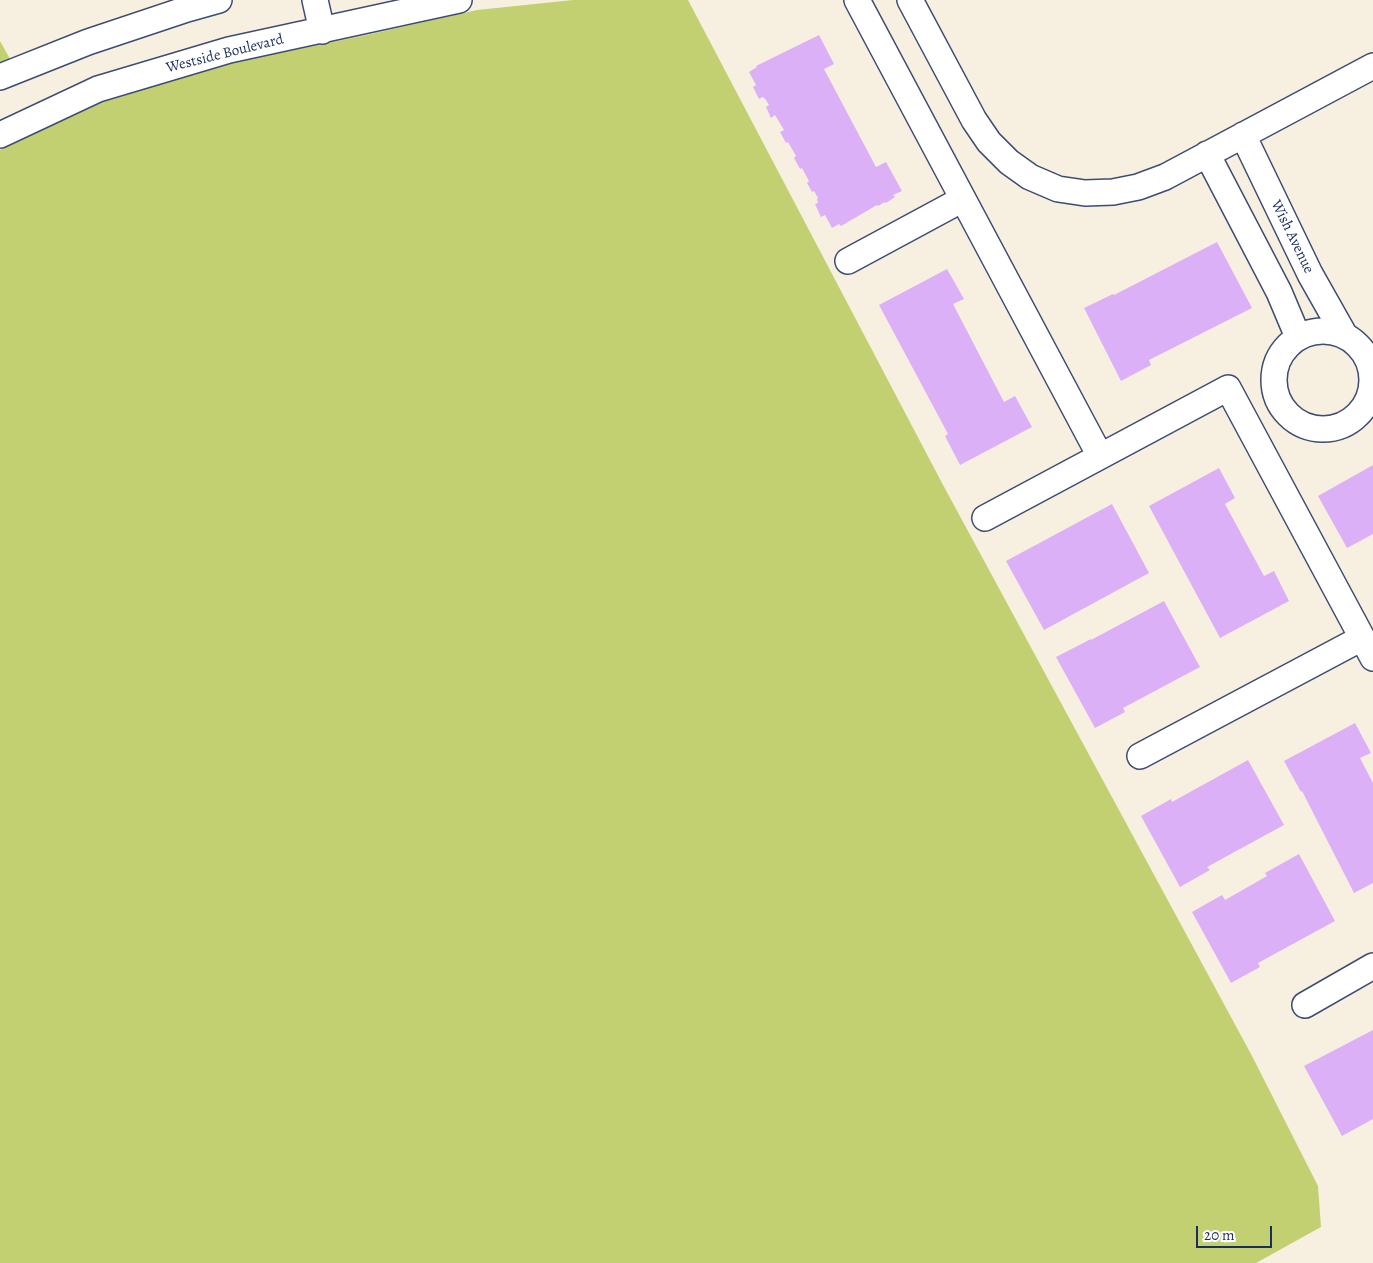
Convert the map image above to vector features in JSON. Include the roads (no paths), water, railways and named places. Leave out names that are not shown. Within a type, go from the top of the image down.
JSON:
[{"type":"street","points":[[0,77],[88,42],[187,8],[219,0]]},
{"type":"street","points":[[315,0],[322,31]]},
{"type":"street","name":"Westside Boulevard","points":[[0,135],[98,89],[229,50],[459,0]]},
{"type":"street","points":[[857,0],[1100,456]]},
{"type":"street","points":[[910,0],[974,120],[989,142],[1009,162],[1030,177],[1058,189],[1085,193],[1113,192],[1138,187],[1165,177],[1373,66]]},
{"type":"street","name":"Wish Avenue","points":[[1243,135],[1310,274],[1345,336],[1358,346],[1368,359],[1372,374],[1371,390],[1365,405],[1355,417],[1341,425],[1325,429],[1309,426],[1295,420],[1283,408],[1276,394]]},
{"type":"street","points":[[1207,154],[1279,292],[1298,337]]},
{"type":"street","points":[[848,261],[963,198]]},
{"type":"street","points":[[1251,239],[1285,222]]},
{"type":"street","points":[[1246,421],[1276,394],[1274,378],[1277,361],[1286,347],[1298,337],[1317,331],[1330,331],[1345,336]]},
{"type":"street","points":[[985,518],[1228,388],[1368,648],[1140,756]]},
{"type":"street","points":[[1305,1005],[1373,966]]}]
